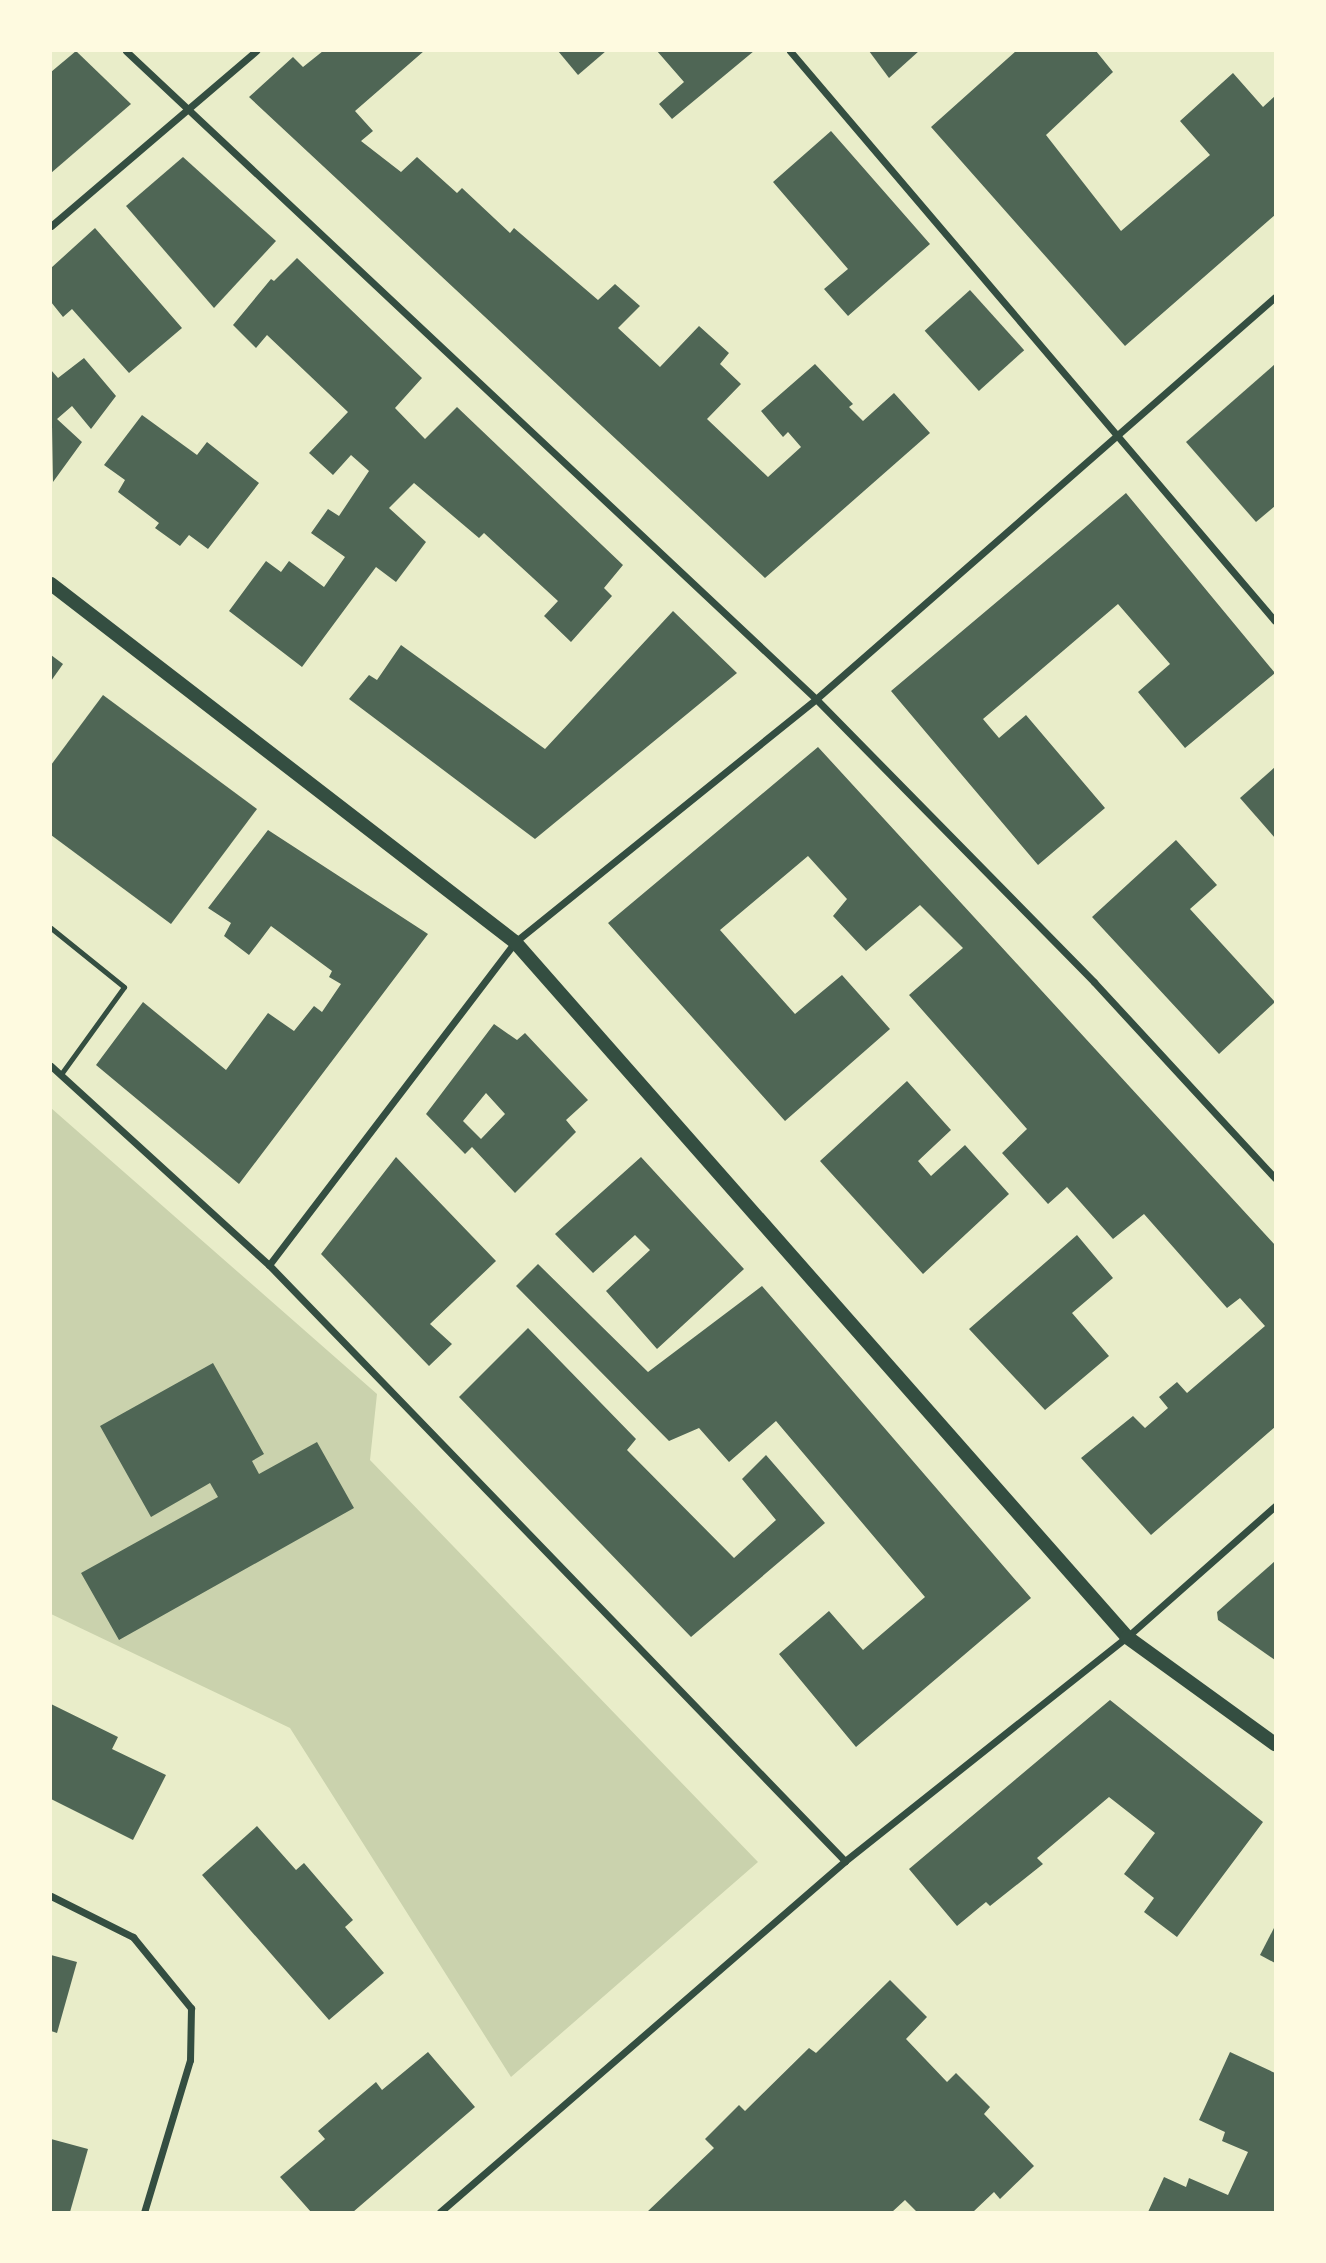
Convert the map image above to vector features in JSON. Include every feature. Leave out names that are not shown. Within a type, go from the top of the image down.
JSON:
[{"type":"main road","points":[[51,584],[515,942],[1127,1637],[1275,1744]]},
{"type":"street","points":[[126,51],[186,111],[816,699],[1094,982],[1275,1178]]},
{"type":"street","points":[[51,226],[256,51]]},
{"type":"street","points":[[790,51],[1275,621]]},
{"type":"street","points":[[269,1265],[515,942],[816,699],[1275,297]]},
{"type":"street","points":[[51,1066],[269,1265],[845,1861]]},
{"type":"street","points":[[441,2212],[845,1861],[1127,1637],[1275,1506]]},
{"type":"street","points":[[51,1896],[133,1937],[191,2008],[190,2060],[144,2212]]},
{"type":"lane","points":[[51,928],[124,987],[61,1074]]},
{"type":"green space","points":[[51,1108],[377,1394],[370,1460],[758,1862],[511,2077],[290,1728],[51,1614]]},
{"type":"building","points":[[76,51],[131,104],[51,173],[51,72]]},
{"type":"building","points":[[323,51],[424,51],[355,111],[373,131],[361,141],[401,172],[417,157],[457,193],[462,188],[510,233],[514,228],[598,300],[615,284],[640,306],[618,328],[660,367],[699,326],[729,353],[720,364],[741,384],[707,419],[768,477],[801,447],[788,432],[783,437],[761,411],[815,364],[853,404],[849,407],[863,421],[894,393],[930,433],[765,578],[249,97],[293,57],[303,67]]},
{"type":"building","points":[[558,51],[606,51],[578,75]]},
{"type":"building","points":[[657,51],[754,51],[672,119],[659,104],[684,82]]},
{"type":"building","points":[[869,51],[919,51],[889,78]]},
{"type":"building","points":[[1016,51],[1096,51],[1113,72],[1046,135],[1121,231],[1210,155],[1180,121],[1233,73],[1263,107],[1275,96],[1275,215],[1125,346],[931,127]]},
{"type":"building","points":[[831,131],[930,244],[848,316],[824,289],[848,269],[773,182]]},
{"type":"building","points":[[183,157],[276,241],[214,308],[126,206]]},
{"type":"building","points":[[95,228],[182,328],[129,373],[72,309],[63,317],[51,302],[51,268]]},
{"type":"building","points":[[297,258],[422,378],[395,408],[425,439],[457,407],[623,565],[604,588],[612,596],[571,642],[544,616],[558,601],[484,533],[479,538],[414,483],[389,508],[426,542],[396,582],[376,567],[302,667],[229,611],[266,561],[281,572],[289,561],[324,587],[345,557],[311,533],[328,509],[339,516],[369,471],[351,455],[333,475],[309,453],[348,412],[267,335],[256,348],[233,325],[271,279],[274,281]]},
{"type":"building","points":[[970,290],[1024,350],[979,391],[925,331]]},
{"type":"building","points":[[84,358],[116,396],[91,429],[72,406],[57,419],[82,442],[53,482],[51,370],[58,378]]},
{"type":"building","points":[[1275,364],[1275,506],[1256,522],[1186,442]]},
{"type":"building","points":[[142,415],[197,455],[207,442],[259,483],[208,549],[189,535],[180,546],[155,528],[159,523],[118,492],[125,480],[104,465]]},
{"type":"building","points":[[1126,493],[1275,673],[1185,748],[1138,692],[1170,664],[1118,604],[983,719],[999,738],[1026,715],[1105,808],[1038,865],[891,691]]},
{"type":"building","points":[[673,611],[737,673],[535,839],[349,699],[369,675],[377,680],[401,645],[545,749]]},
{"type":"building","points":[[51,655],[63,664],[51,681]]},
{"type":"building","points":[[103,695],[257,809],[171,924],[51,835],[51,765]]},
{"type":"building","points":[[818,747],[1275,1245],[1275,1427],[1151,1535],[1081,1458],[1133,1416],[1145,1428],[1168,1408],[1159,1397],[1177,1382],[1187,1393],[1265,1326],[1240,1298],[1227,1308],[1144,1214],[1113,1239],[1067,1187],[1048,1204],[1002,1153],[1027,1129],[909,995],[963,948],[920,905],[866,951],[833,916],[847,899],[808,856],[720,930],[795,1014],[842,975],[890,1029],[785,1121],[608,923]]},
{"type":"building","points":[[1275,767],[1275,838],[1240,798]]},
{"type":"building","points":[[268,830],[428,934],[239,1184],[96,1065],[143,1002],[226,1070],[268,1013],[294,1031],[314,1006],[322,1012],[341,984],[329,977],[332,971],[271,926],[249,955],[224,936],[231,923],[208,908]]},
{"type":"building","points":[[1176,840],[1217,885],[1190,909],[1275,1002],[1219,1054],[1092,917]]},
{"type":"building","points":[[494,1024],[517,1040],[525,1033],[588,1100],[566,1120],[576,1132],[515,1193],[472,1147],[465,1154],[426,1114]],"holes":[[[486,1093],[505,1114],[481,1139],[463,1121]]]},
{"type":"building","points":[[907,1081],[951,1130],[918,1161],[931,1176],[965,1145],[1009,1194],[923,1274],[820,1161]]},
{"type":"building","points":[[396,1157],[496,1261],[430,1324],[452,1344],[429,1366],[321,1254]]},
{"type":"building","points":[[641,1157],[744,1269],[657,1349],[606,1291],[650,1250],[635,1235],[593,1273],[555,1234]]},
{"type":"building","points":[[1077,1235],[1113,1278],[1072,1313],[1109,1356],[1045,1410],[969,1329]]},
{"type":"building","points":[[538,1264],[648,1372],[762,1286],[1031,1598],[856,1747],[779,1654],[829,1611],[863,1650],[925,1597],[776,1421],[729,1462],[699,1428],[669,1441],[516,1286]]},
{"type":"building","points":[[528,1328],[636,1439],[627,1450],[734,1558],[776,1520],[742,1479],[766,1455],[825,1523],[691,1637],[459,1397]]},
{"type":"building","points":[[213,1363],[264,1454],[252,1461],[259,1474],[317,1442],[354,1508],[119,1640],[81,1573],[218,1497],[210,1483],[151,1517],[100,1426]]},
{"type":"building","points":[[1275,1561],[1275,1660],[1218,1620],[1217,1612]]},
{"type":"building","points":[[1110,1700],[1263,1822],[1177,1937],[1144,1912],[1154,1898],[1124,1874],[1155,1833],[1109,1797],[1037,1858],[1043,1864],[990,1906],[986,1902],[957,1926],[909,1869]]},
{"type":"building","points":[[51,1704],[118,1737],[112,1749],[166,1775],[133,1840],[51,1799]]},
{"type":"building","points":[[257,1826],[296,1870],[304,1863],[353,1920],[345,1927],[384,1973],[329,2020],[202,1875]]},
{"type":"building","points":[[1275,1926],[1275,1963],[1260,1955]]},
{"type":"building","points":[[51,1955],[77,1962],[57,2033],[51,2031]]},
{"type":"building","points":[[890,1980],[927,2017],[906,2039],[947,2082],[956,2073],[990,2107],[984,2114],[1034,2166],[1000,2199],[994,2192],[973,2212],[917,2212],[905,2200],[892,2212],[647,2212],[714,2148],[705,2139],[739,2105],[745,2111],[809,2048],[816,2053]]},
{"type":"building","points":[[428,2052],[475,2107],[353,2212],[311,2212],[280,2177],[325,2139],[318,2131],[376,2082],[382,2090]]},
{"type":"building","points":[[1230,2052],[1275,2073],[1275,2212],[1148,2212],[1164,2177],[1186,2187],[1189,2178],[1228,2195],[1248,2152],[1222,2141],[1225,2132],[1199,2120]]},
{"type":"building","points":[[51,2139],[88,2149],[70,2212],[51,2212]]}]
